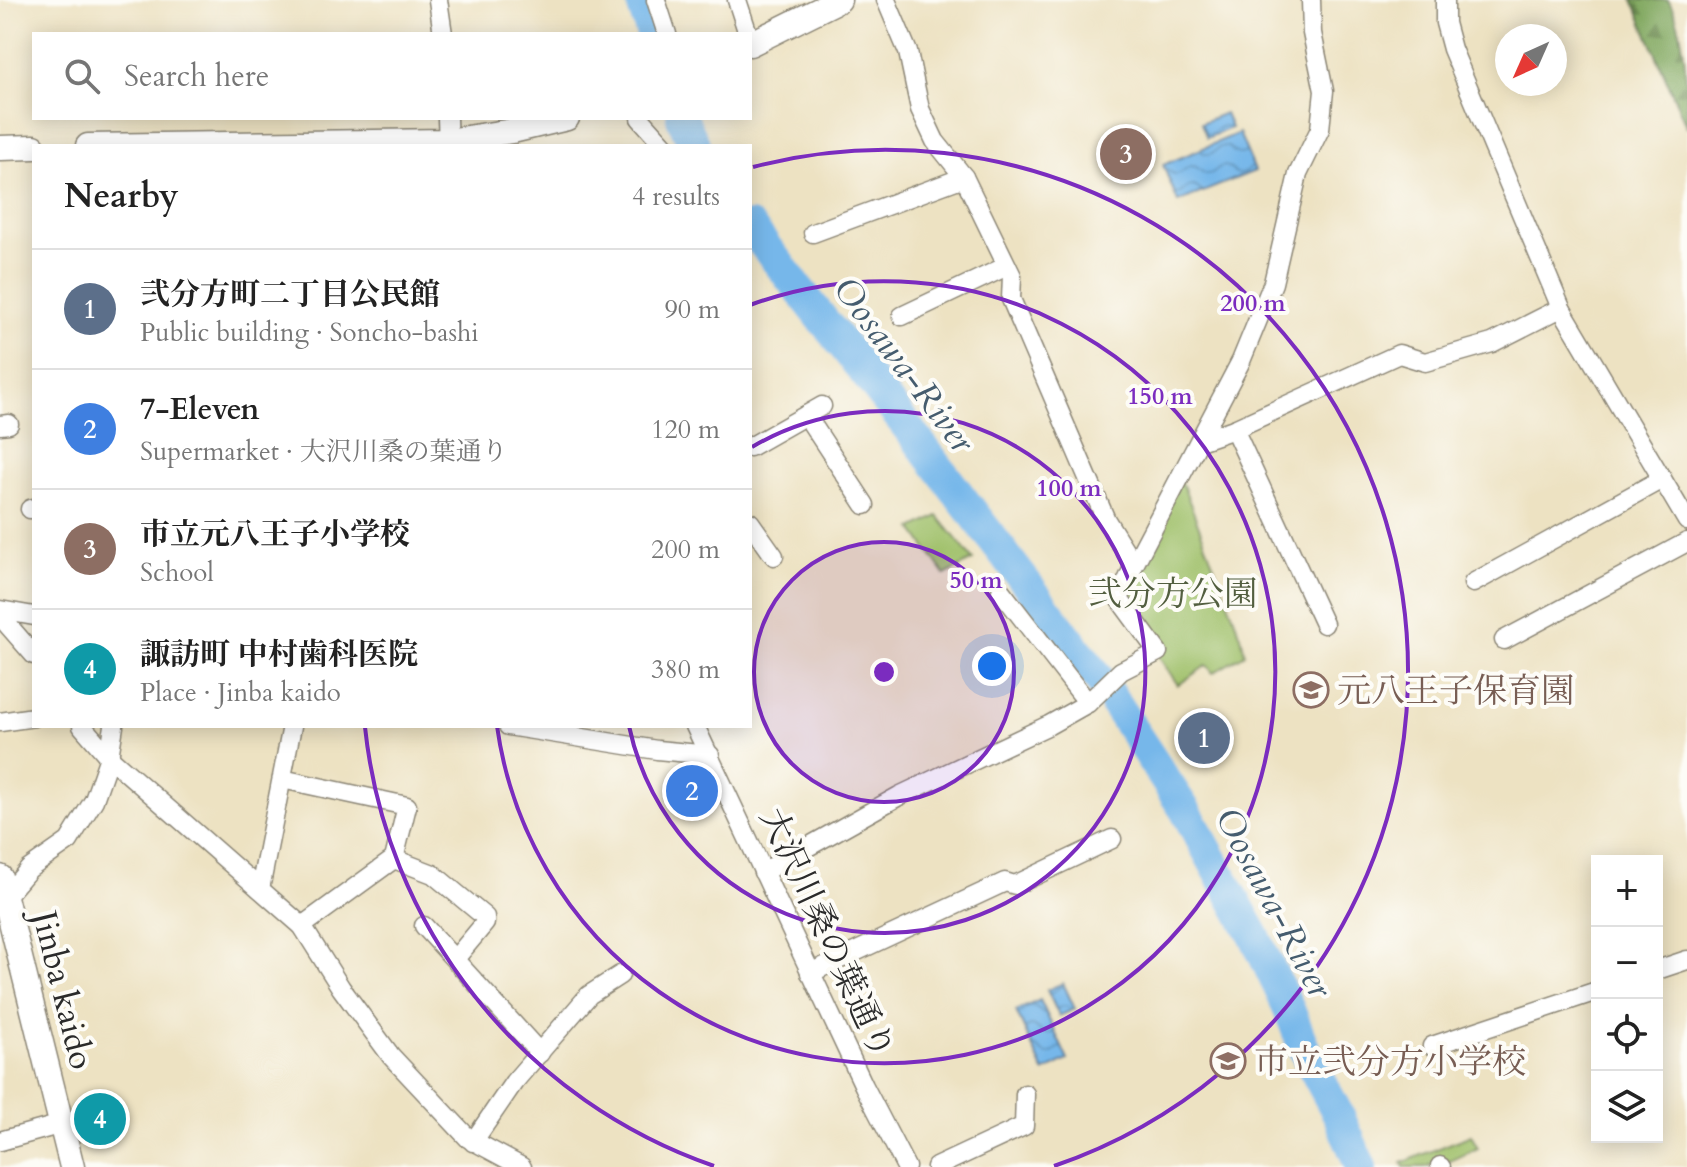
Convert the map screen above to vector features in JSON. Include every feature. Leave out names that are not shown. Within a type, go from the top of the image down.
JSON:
[{"type":"main road","points":[[752,42],[839,0]]},
{"type":"main road","points":[[172,144],[512,131],[559,120]]},
{"type":"main road","points":[[0,148],[32,147]]},
{"type":"main road","name":"Jinba kaido","points":[[3,887],[6,922],[72,1167]]},
{"type":"street","points":[[438,0],[443,32]]},
{"type":"street","points":[[656,0],[666,32]]},
{"type":"street","points":[[737,0],[747,32]]},
{"type":"street","points":[[886,0],[908,52],[920,109],[935,141],[964,177],[1012,276],[1011,299],[1106,520],[1134,565]]},
{"type":"street","points":[[763,872],[899,796],[1049,725],[1091,701],[1121,671],[1158,652],[1119,599],[1241,361],[1273,283],[1298,174],[1320,129],[1324,91],[1312,33],[1311,0]]},
{"type":"street","points":[[1445,0],[1445,23],[1452,49],[1561,308],[1687,521]]},
{"type":"street","points":[[642,120],[663,144]]},
{"type":"street","points":[[813,233],[964,177]]},
{"type":"street","points":[[902,316],[1007,266]]},
{"type":"street","points":[[1202,440],[1234,429],[1399,354],[1425,362],[1492,343],[1561,308]]},
{"type":"street","points":[[752,446],[814,410],[865,505]]},
{"type":"street","points":[[1234,429],[1324,624]]},
{"type":"street","points":[[1473,583],[1662,479]]},
{"type":"street","points":[[752,525],[774,556]]},
{"type":"street","points":[[1504,640],[1687,542]]},
{"type":"street","points":[[1001,591],[1091,701]]},
{"type":"street","points":[[0,613],[32,616]]},
{"type":"street","points":[[0,613],[32,653]]},
{"type":"street","points":[[0,722],[32,717]]},
{"type":"street","points":[[84,728],[109,757],[302,926],[341,988],[391,1056],[473,1142],[522,1167]]},
{"type":"street","points":[[3,887],[69,841],[94,800],[109,757],[114,728]]},
{"type":"street","points":[[260,889],[292,728]]},
{"type":"street","points":[[520,728],[657,750],[710,755]]},
{"type":"street","name":"大沢川桑の葉通り","points":[[696,728],[810,973],[906,1167]]},
{"type":"street","points":[[282,779],[407,806],[394,859],[302,926]]},
{"type":"street","points":[[810,973],[1005,882],[1015,885],[1112,839]]},
{"type":"street","points":[[394,859],[433,874],[485,917],[485,923],[455,959]]},
{"type":"street","points":[[424,926],[540,1053]]},
{"type":"street","points":[[1663,968],[1687,960]]},
{"type":"street","points":[[473,1142],[514,1082],[589,995],[620,975]]},
{"type":"street","points":[[1432,1046],[1591,993]]},
{"type":"street","points":[[936,1167],[1024,1126],[1025,1094]]},
{"type":"street","points":[[0,1141],[62,1124]]},
{"type":"green space","points":[[1633,0],[1668,0],[1674,13],[1685,61],[1687,128]]},
{"type":"green space","name":"弐分方公園","points":[[1181,480],[1241,636],[1245,654],[1213,673],[1207,665],[1178,685],[1119,599]]},
{"type":"green space","points":[[938,516],[973,560],[945,575],[913,529]]},
{"type":"green space","points":[[1471,1135],[1478,1148],[1437,1167],[1433,1164],[1404,1167],[1402,1163]]},
{"type":"water","points":[[1225,113],[1231,128],[1207,138],[1201,123]]},
{"type":"water","points":[[1239,133],[1255,171],[1178,202],[1163,165]]},
{"type":"water","points":[[1063,983],[1075,1009],[1059,1016],[1047,990]]},
{"type":"water","points":[[1040,1000],[1068,1060],[1044,1072],[1016,1011]]},
{"type":"waterway","name":"Oosawa-River","points":[[641,0],[651,32]]},
{"type":"waterway","name":"Oosawa-River","points":[[683,120],[694,144]]},
{"type":"waterway","name":"Oosawa-River","points":[[752,230],[1097,676],[1185,810],[1256,939],[1307,1056],[1339,1116],[1361,1167]]},
{"type":"waterway","points":[[1091,682],[1097,676]]},
{"type":"place","name":"市立元八王子小学校","points":[[1126,154]]},
{"type":"place","name":"元八王子保育園","points":[[1311,690]]},
{"type":"place","name":"弐分方町二丁目公民館","points":[[1204,738]]},
{"type":"place","name":"7-Eleven","points":[[692,791]]},
{"type":"place","name":"市立弐分方小学校","points":[[1228,1061]]},
{"type":"place","name":"諏訪町 中村歯科医院","points":[[100,1119]]}]
